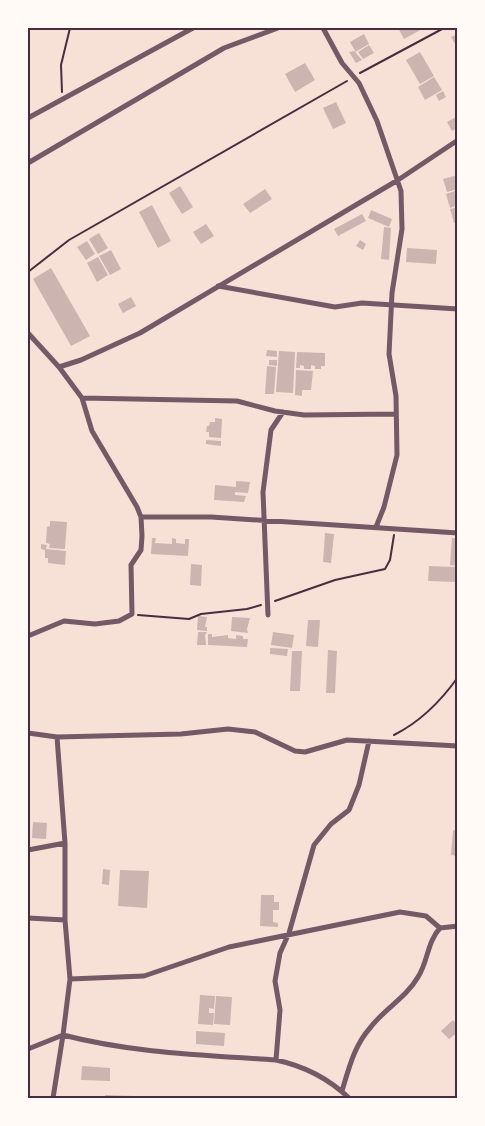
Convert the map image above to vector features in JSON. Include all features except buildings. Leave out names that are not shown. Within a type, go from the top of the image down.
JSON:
[{"type":"street","points":[[28,118],[193,28]]},
{"type":"street","points":[[28,162],[224,48],[278,28]]},
{"type":"street","points":[[323,28],[342,63],[359,83],[377,121],[401,191],[402,229],[392,304],[389,354],[396,396],[394,414],[396,455],[384,507],[376,527]]},
{"type":"street","points":[[58,367],[81,360],[140,334],[398,180],[458,140]]},
{"type":"street","points":[[218,286],[335,308],[362,303],[458,309]]},
{"type":"street","points":[[28,333],[82,398],[92,432],[141,517],[141,550],[131,565],[132,614],[120,622],[95,624],[64,622],[28,636]]},
{"type":"street","points":[[82,398],[237,402],[283,412],[329,416],[394,414]]},
{"type":"street","points":[[268,614],[264,492],[266,462],[271,430],[283,412]]},
{"type":"street","points":[[141,517],[211,517],[458,533]]},
{"type":"street","points":[[28,733],[57,737],[181,734],[228,729],[254,732],[295,751],[305,752],[347,740],[458,746]]},
{"type":"street","points":[[53,1098],[70,979],[65,920],[65,843],[57,737]]},
{"type":"street","points":[[276,1060],[280,1010],[275,981],[280,954],[289,933],[314,845],[332,824],[349,810],[359,785],[369,741]]},
{"type":"street","points":[[28,850],[65,843]]},
{"type":"street","points":[[70,979],[144,976],[229,947],[289,933],[400,912],[426,916],[440,928]]},
{"type":"street","points":[[28,918],[65,920]]},
{"type":"street","points":[[342,1091],[356,1046],[370,1027],[401,999],[419,976],[434,934],[440,928],[458,926]]},
{"type":"street","points":[[28,1049],[63,1035],[100,1045],[130,1049],[276,1060],[297,1064],[316,1073],[342,1091],[348,1098]]},
{"type":"path","points":[[62,98],[61,65],[70,28]]},
{"type":"path","points":[[28,272],[69,240],[354,77],[444,28]]},
{"type":"path","points":[[132,614],[189,619],[200,614],[247,609],[335,580],[385,569],[390,560],[395,528]]},
{"type":"path","points":[[382,742],[422,717],[445,696],[458,677]]}]
